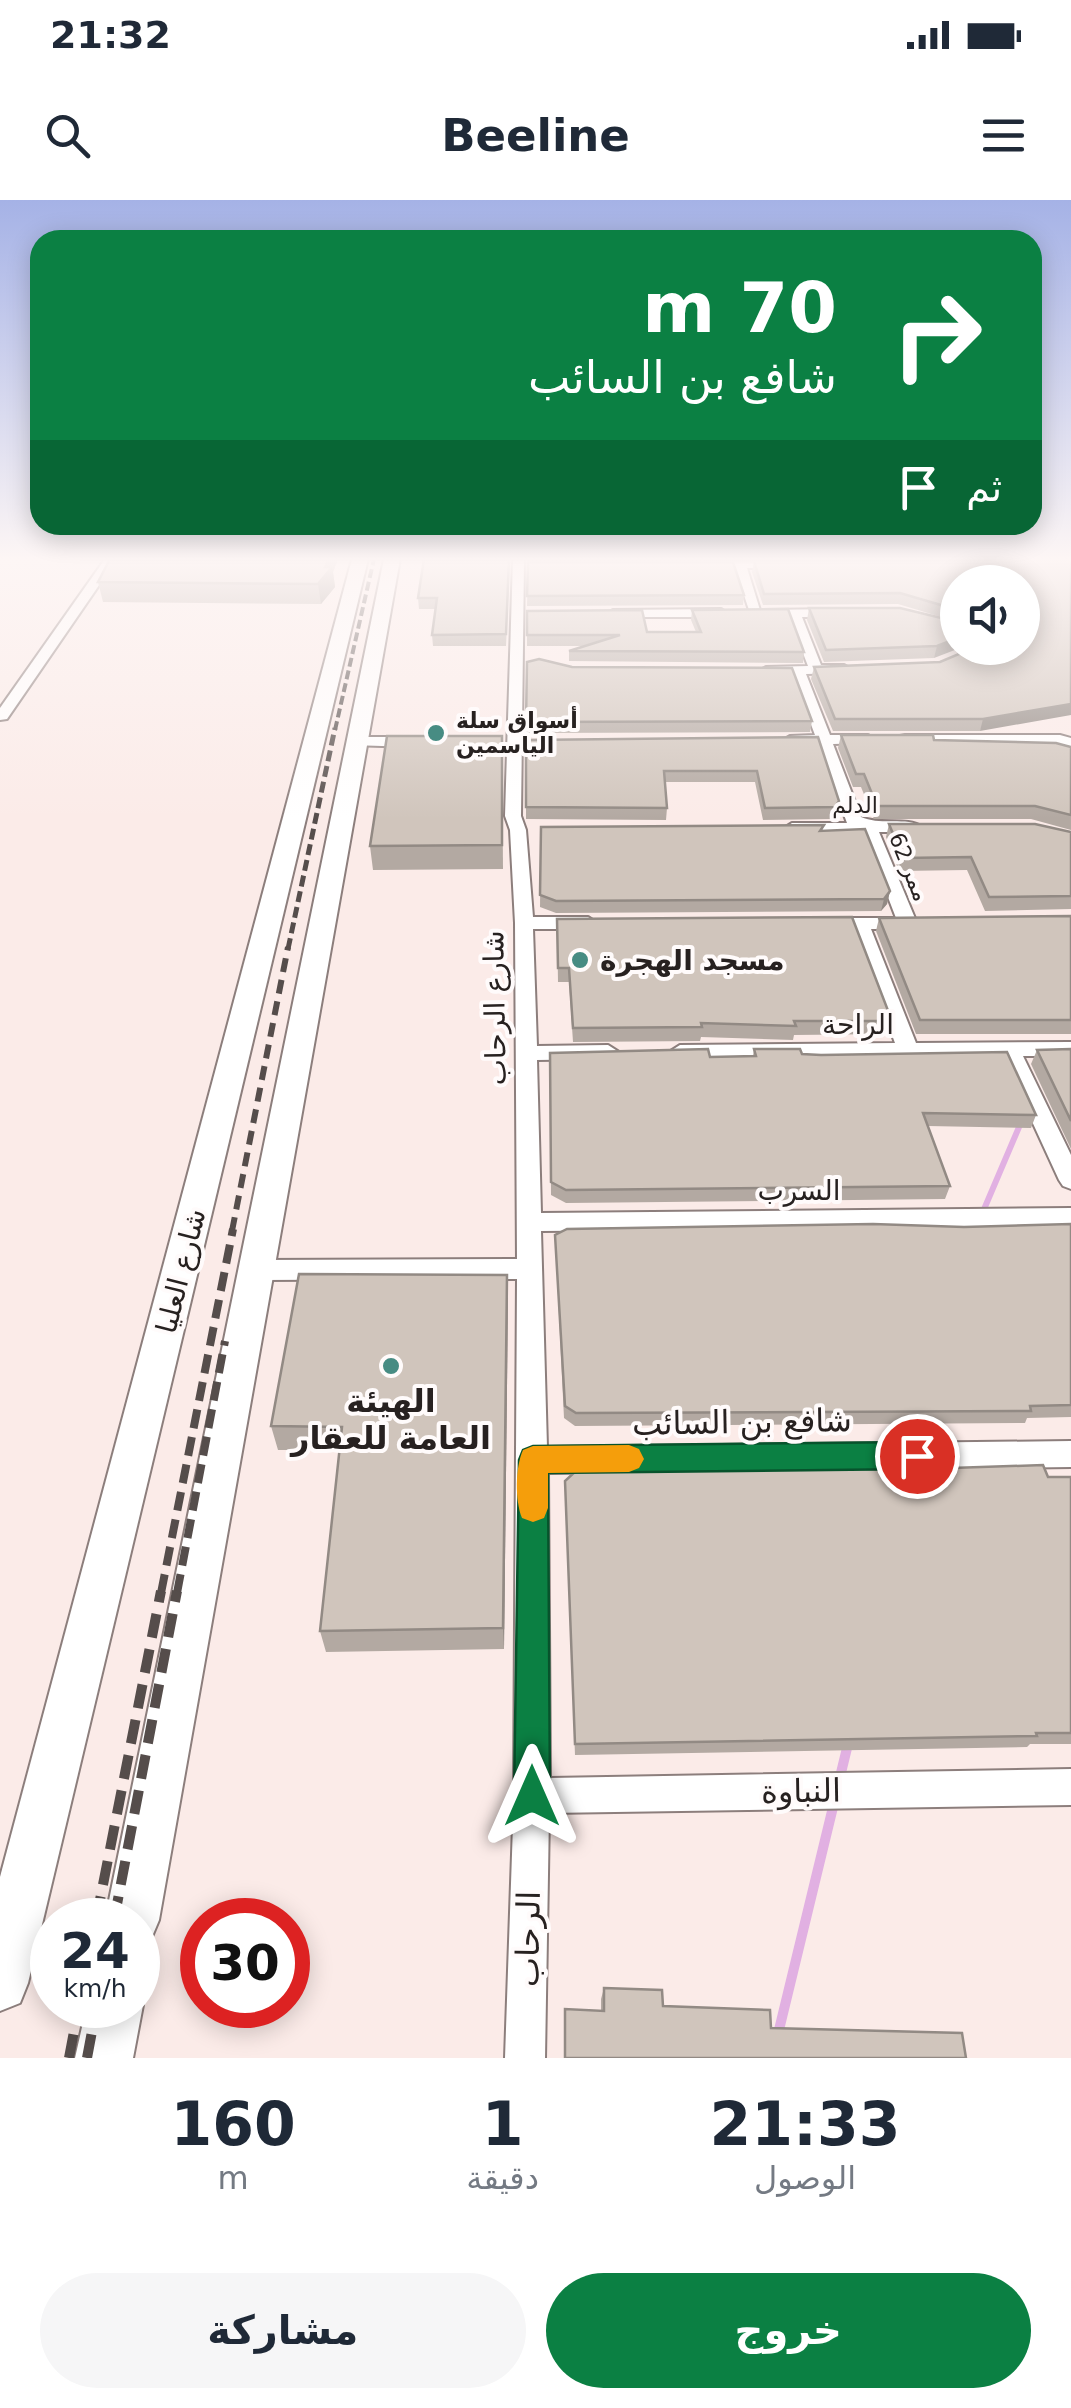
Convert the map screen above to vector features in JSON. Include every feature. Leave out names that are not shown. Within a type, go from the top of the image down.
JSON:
[{"type":"main road","name":"شارع العليا","points":[[0,1983],[338,646]]},
{"type":"main road","points":[[136,1898],[375,646]]},
{"type":"main road","points":[[104,2058],[110,2028]]},
{"type":"street","points":[[2,716],[50,646]]},
{"type":"street","name":"شارع الرحاب","points":[[524,646],[525,658],[514,671],[512,742],[513,816],[528,830],[525,1052],[533,1460]]},
{"type":"street","points":[[807,646],[816,670]]},
{"type":"street","points":[[742,671],[868,668]]},
{"type":"street","name":"ممر 62","points":[[798,672],[854,820],[869,828],[916,923],[860,924]]},
{"type":"street","points":[[765,740],[1067,738]]},
{"type":"street","points":[[356,742],[434,742]]},
{"type":"street","points":[[493,742],[532,742]]},
{"type":"street","name":"الدلم","points":[[772,828],[942,827]]},
{"type":"street","points":[[524,923],[603,923]]},
{"type":"street","points":[[801,924],[860,924],[908,1052]]},
{"type":"street","name":"الراحة","points":[[659,1052],[1071,1049]]},
{"type":"street","points":[[1010,1050],[1071,1180]]},
{"type":"street","points":[[525,1052],[621,1052]]},
{"type":"street","name":"السرب","points":[[528,1222],[1071,1218]]},
{"type":"street","points":[[258,1270],[528,1270]]},
{"type":"street","name":"شافع بن السائب","points":[[533,1460],[1071,1454]]},
{"type":"street","name":"الرحاب","points":[[525,2058],[532,1796],[533,1460]]},
{"type":"street","name":"النباوة","points":[[532,1796],[1071,1787]]},
{"type":"building","points":[[586,646],[802,646],[804,652],[569,651]]},
{"type":"building","points":[[824,646],[938,646],[826,650]]},
{"type":"building","points":[[1040,646],[1071,646],[1071,704],[983,719],[835,719],[814,667],[940,662],[1040,665]]},
{"type":"building","points":[[539,659],[572,667],[792,668],[812,721],[526,722],[527,662]]},
{"type":"building","points":[[841,735],[933,735],[934,740],[1056,743],[1071,747],[1071,815],[1035,806],[877,806],[864,774],[856,774]]},
{"type":"building","points":[[387,736],[502,736],[502,845],[370,846]]},
{"type":"building","points":[[818,737],[839,801],[835,807],[765,808],[757,771],[664,771],[667,808],[526,807],[526,740]]},
{"type":"building","points":[[889,824],[1035,824],[1071,832],[1071,896],[989,897],[971,857],[903,858]]},
{"type":"building","points":[[824,825],[820,831],[865,829],[890,891],[884,899],[556,901],[540,895],[541,827]]},
{"type":"building","points":[[1071,916],[1071,1020],[920,1020],[879,918]]},
{"type":"building","points":[[852,917],[892,1021],[573,1028],[569,968],[558,968],[557,919]]},
{"type":"building","points":[[708,1049],[710,1057],[756,1056],[754,1049],[800,1049],[802,1054],[821,1055],[1007,1052],[1036,1115],[923,1113],[950,1186],[566,1190],[551,1182],[550,1053]]},
{"type":"building","points":[[1071,1049],[1071,1121],[1037,1050]]},
{"type":"building","points":[[1071,1224],[1071,1405],[1030,1406],[1031,1411],[576,1413],[565,1406],[555,1235],[567,1229]]},
{"type":"building","points":[[299,1274],[507,1275],[503,1628],[320,1631],[342,1427],[271,1426]]},
{"type":"building","points":[[1043,1465],[1048,1477],[1071,1477],[1071,1733],[575,1744],[565,1481],[578,1469],[793,1466],[892,1470]]},
{"type":"building","points":[[604,1988],[662,1990],[663,2006],[770,2010],[771,2028],[962,2033],[966,2058],[565,2058],[565,2009],[604,2011]]},
{"type":"waterway","points":[[982,1214],[1022,1120]]},
{"type":"waterway","points":[[919,1450],[927,1419]]},
{"type":"waterway","points":[[839,1781],[848,1744]]},
{"type":"waterway","points":[[778,2034],[834,1803]]},
{"type":"railway","points":[[335,730],[354,646]]},
{"type":"railway","points":[[288,949],[335,728]]},
{"type":"railway","points":[[232,1231],[288,947]]},
{"type":"railway","points":[[161,1593],[233,1229]]},
{"type":"railway","points":[[177,1593],[225,1341]]},
{"type":"railway","points":[[100,1898],[161,1591]]},
{"type":"railway","points":[[118,1898],[177,1591]]},
{"type":"railway","points":[[69,2058],[75,2028]]},
{"type":"railway","points":[[87,2058],[93,2028]]},
{"type":"slow traffic","points":[[533,1508],[533,1460],[629,1459]]},
{"type":"place","name":"أسواق سلة الياسمين","points":[[436,733]]},
{"type":"place","name":"مسجد الهجرة","points":[[580,960]]},
{"type":"place","name":"الهيئة العامة للعقار","points":[[391,1366]]},
{"type":"route","points":[[532,1796],[533,1460],[917,1456]]}]
